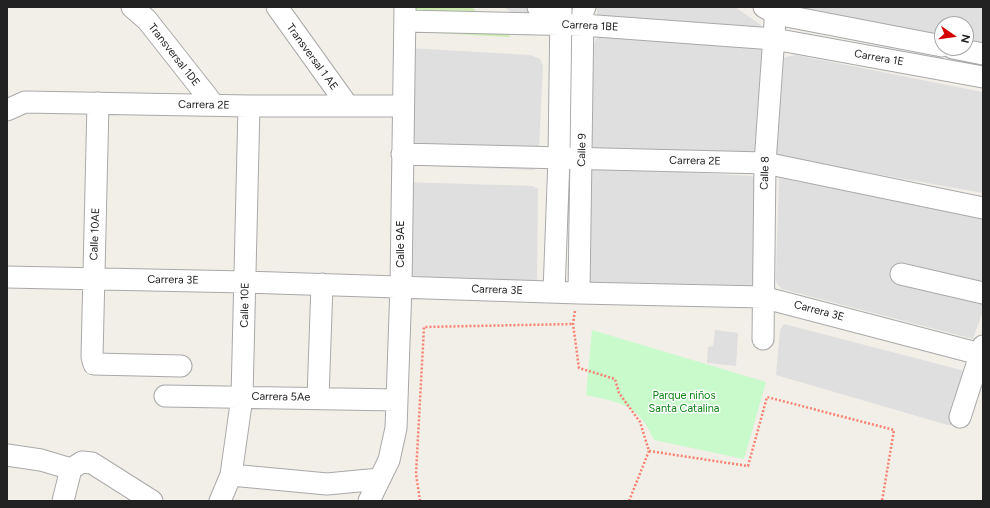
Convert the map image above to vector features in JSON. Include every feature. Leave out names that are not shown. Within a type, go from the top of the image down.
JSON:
[{"type":"street","name":"Transversal 1DE","points":[[132,7],[147,20],[214,105]]},
{"type":"street","name":"Transversal 1 AE","points":[[277,7],[348,106]]},
{"type":"street","points":[[538,7],[561,14]]},
{"type":"street","points":[[772,9],[934,44]]},
{"type":"street","name":"Calle 8","points":[[763,339],[762,296],[765,163],[774,39],[772,9]]},
{"type":"street","name":"Carrera 1BE","points":[[405,14],[561,14],[774,39]]},
{"type":"street","name":"Calle 9AE","points":[[369,501],[389,460],[396,428],[401,286],[402,106],[405,14]]},
{"type":"street","name":"Calle 9","points":[[554,292],[559,158],[561,14]]},
{"type":"street","name":"Calle 9","points":[[579,293],[584,16]]},
{"type":"street","name":"Carrera 1E","points":[[774,39],[983,77]]},
{"type":"street","name":"Carrera 2E","points":[[7,110],[25,102],[249,106],[402,106]]},
{"type":"street","name":"Calle 10AE","points":[[98,103],[92,357],[94,364],[181,366]]},
{"type":"street","name":"Calle 10E","points":[[220,501],[231,475],[242,396],[249,106]]},
{"type":"street","name":"Carrera 2E","points":[[402,154],[765,163],[983,208]]},
{"type":"street","points":[[901,274],[983,293]]},
{"type":"street","name":"Carrera 3E","points":[[7,277],[401,286],[579,293],[762,296],[982,350]]},
{"type":"street","points":[[318,398],[322,284]]},
{"type":"street","points":[[960,417],[982,350]]},
{"type":"street","name":"Carrera 5Ae","points":[[165,396],[242,396],[397,400]]},
{"type":"street","points":[[7,455],[41,460],[71,469]]},
{"type":"street","points":[[64,501],[71,469],[82,462],[92,463],[152,501]]},
{"type":"street","points":[[231,475],[327,484],[380,479]]},
{"type":"path","points":[[579,293],[573,324],[578,368],[614,379],[619,393],[640,422],[649,451],[629,501]]},
{"type":"path","points":[[420,501],[416,474],[424,327],[573,324]]},
{"type":"path","points":[[649,451],[748,466],[767,397],[894,430],[882,501]]},
{"type":"shaded area","points":[[504,7],[539,7],[534,14],[520,18]]},
{"type":"shaded area","points":[[597,7],[735,7],[761,25],[760,27],[601,22],[597,21]]},
{"type":"shaded area","points":[[786,7],[983,7],[983,49],[974,47],[974,16],[934,16],[934,39]]},
{"type":"shaded area","points":[[601,36],[763,48],[758,154],[593,150],[589,145],[589,141],[594,44],[596,39]]},
{"type":"shaded area","points":[[408,48],[530,55],[540,59],[543,66],[538,167],[534,170],[405,165]]},
{"type":"shaded area","points":[[796,55],[983,92],[983,193],[775,156],[780,61],[786,57]]},
{"type":"shaded area","points":[[593,167],[752,176],[755,179],[757,250],[753,288],[588,284],[588,174]]},
{"type":"shaded area","points":[[779,178],[956,210],[983,219],[983,311],[973,339],[782,289],[776,282]]},
{"type":"shaded area","points":[[403,182],[533,186],[538,189],[537,289],[528,300],[407,298]]},
{"type":"shaded area","points":[[784,324],[969,372],[951,426],[776,375],[780,330]]},
{"type":"shaded area","points":[[715,330],[738,333],[736,366],[707,363],[708,347],[713,346]]},
{"type":"green space","points":[[398,7],[471,7],[511,37],[414,32]]},
{"type":"green space","name":"Parque niños Santa Catalina","points":[[592,330],[766,382],[744,459],[654,440],[642,419],[628,407],[610,400],[586,395]]}]
